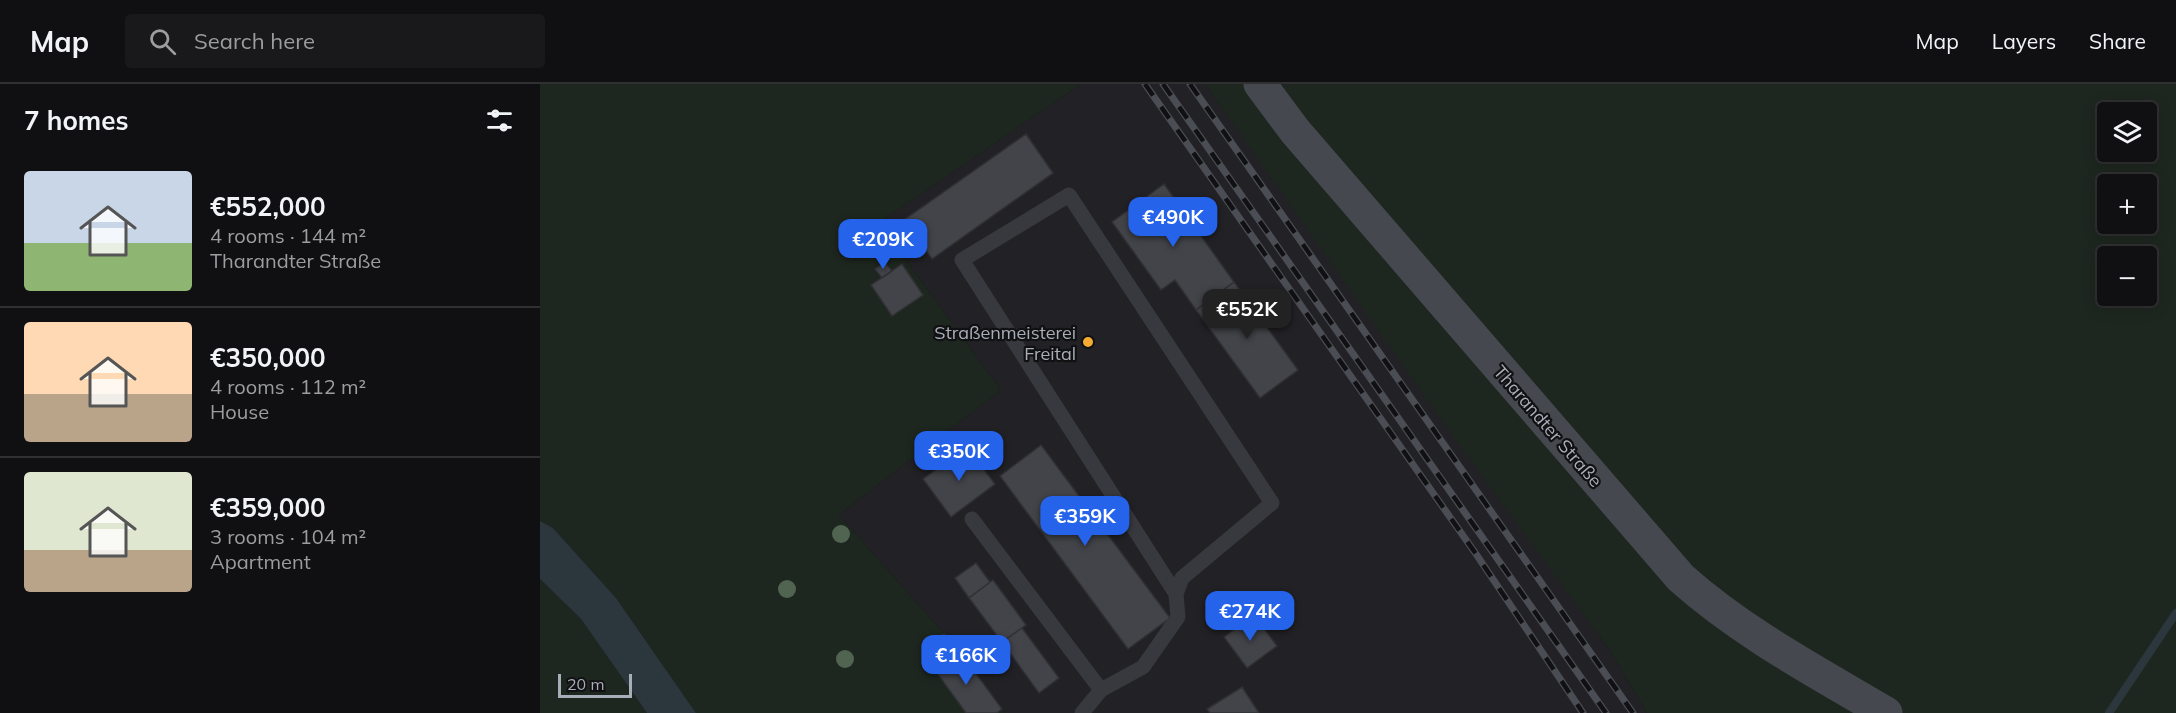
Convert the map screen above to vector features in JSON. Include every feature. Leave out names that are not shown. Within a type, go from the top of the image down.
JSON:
[{"type":"main road","name":"Tharandter Straße","points":[[1260,84],[1294,130],[1682,578],[1720,611],[1762,640],[1886,713]]},
{"type":"lane","points":[[1082,713],[1101,690],[1143,667],[1178,617],[1176,594],[1182,578],[1272,503],[1069,195],[962,260],[1176,594]]},
{"type":"lane","points":[[972,519],[1101,690]]},
{"type":"shaded area","points":[[540,84],[1081,84],[879,223],[1001,390],[839,515],[958,649],[1005,713],[696,713],[616,598],[553,528],[540,521]]},
{"type":"shaded area","points":[[1081,84],[1205,84],[1606,645],[1647,713],[1005,713],[958,649],[839,515],[1001,390],[879,223]]},
{"type":"shaded area","points":[[1205,84],[2176,84],[2176,713],[1647,713],[1606,645],[1457,442]]},
{"type":"shaded area","points":[[540,521],[553,528],[616,598],[696,713],[647,713],[581,619],[540,579]]},
{"type":"shaded area","points":[[540,579],[581,619],[647,713],[540,713]]},
{"type":"building","points":[[1026,134],[1053,173],[932,259],[904,220]]},
{"type":"building","points":[[1164,184],[1234,282],[1196,310],[1175,280],[1161,290],[1112,222]]},
{"type":"building","points":[[885,262],[892,271],[882,278],[875,269]]},
{"type":"building","points":[[902,264],[923,295],[892,316],[871,285]]},
{"type":"building","points":[[1234,282],[1298,370],[1260,398],[1196,310]]},
{"type":"building","points":[[1041,445],[1170,618],[1128,649],[1000,476]]},
{"type":"building","points":[[967,447],[995,484],[951,517],[923,479]]},
{"type":"building","points":[[976,563],[990,582],[969,598],[955,578]]},
{"type":"building","points":[[993,580],[1026,625],[1002,642],[969,598]]},
{"type":"building","points":[[1254,615],[1277,646],[1247,668],[1224,637]]},
{"type":"building","points":[[1022,628],[1059,678],[1039,693],[1002,642]]},
{"type":"building","points":[[944,634],[958,649],[934,669],[928,662],[934,657],[927,649]]},
{"type":"building","points":[[958,649],[1002,709],[997,713],[966,713],[934,669]]},
{"type":"building","points":[[1242,687],[1259,713],[1210,713],[1207,709]]},
{"type":"waterway","points":[[2109,713],[2176,613]]},
{"type":"railway","points":[[1145,84],[1476,554],[1583,713]]},
{"type":"railway","points":[[1163,84],[1606,713]]},
{"type":"railway","points":[[1190,84],[1633,713]]},
{"type":"place","name":"Straßenmeisterei Freital","points":[[1088,342]]}]
